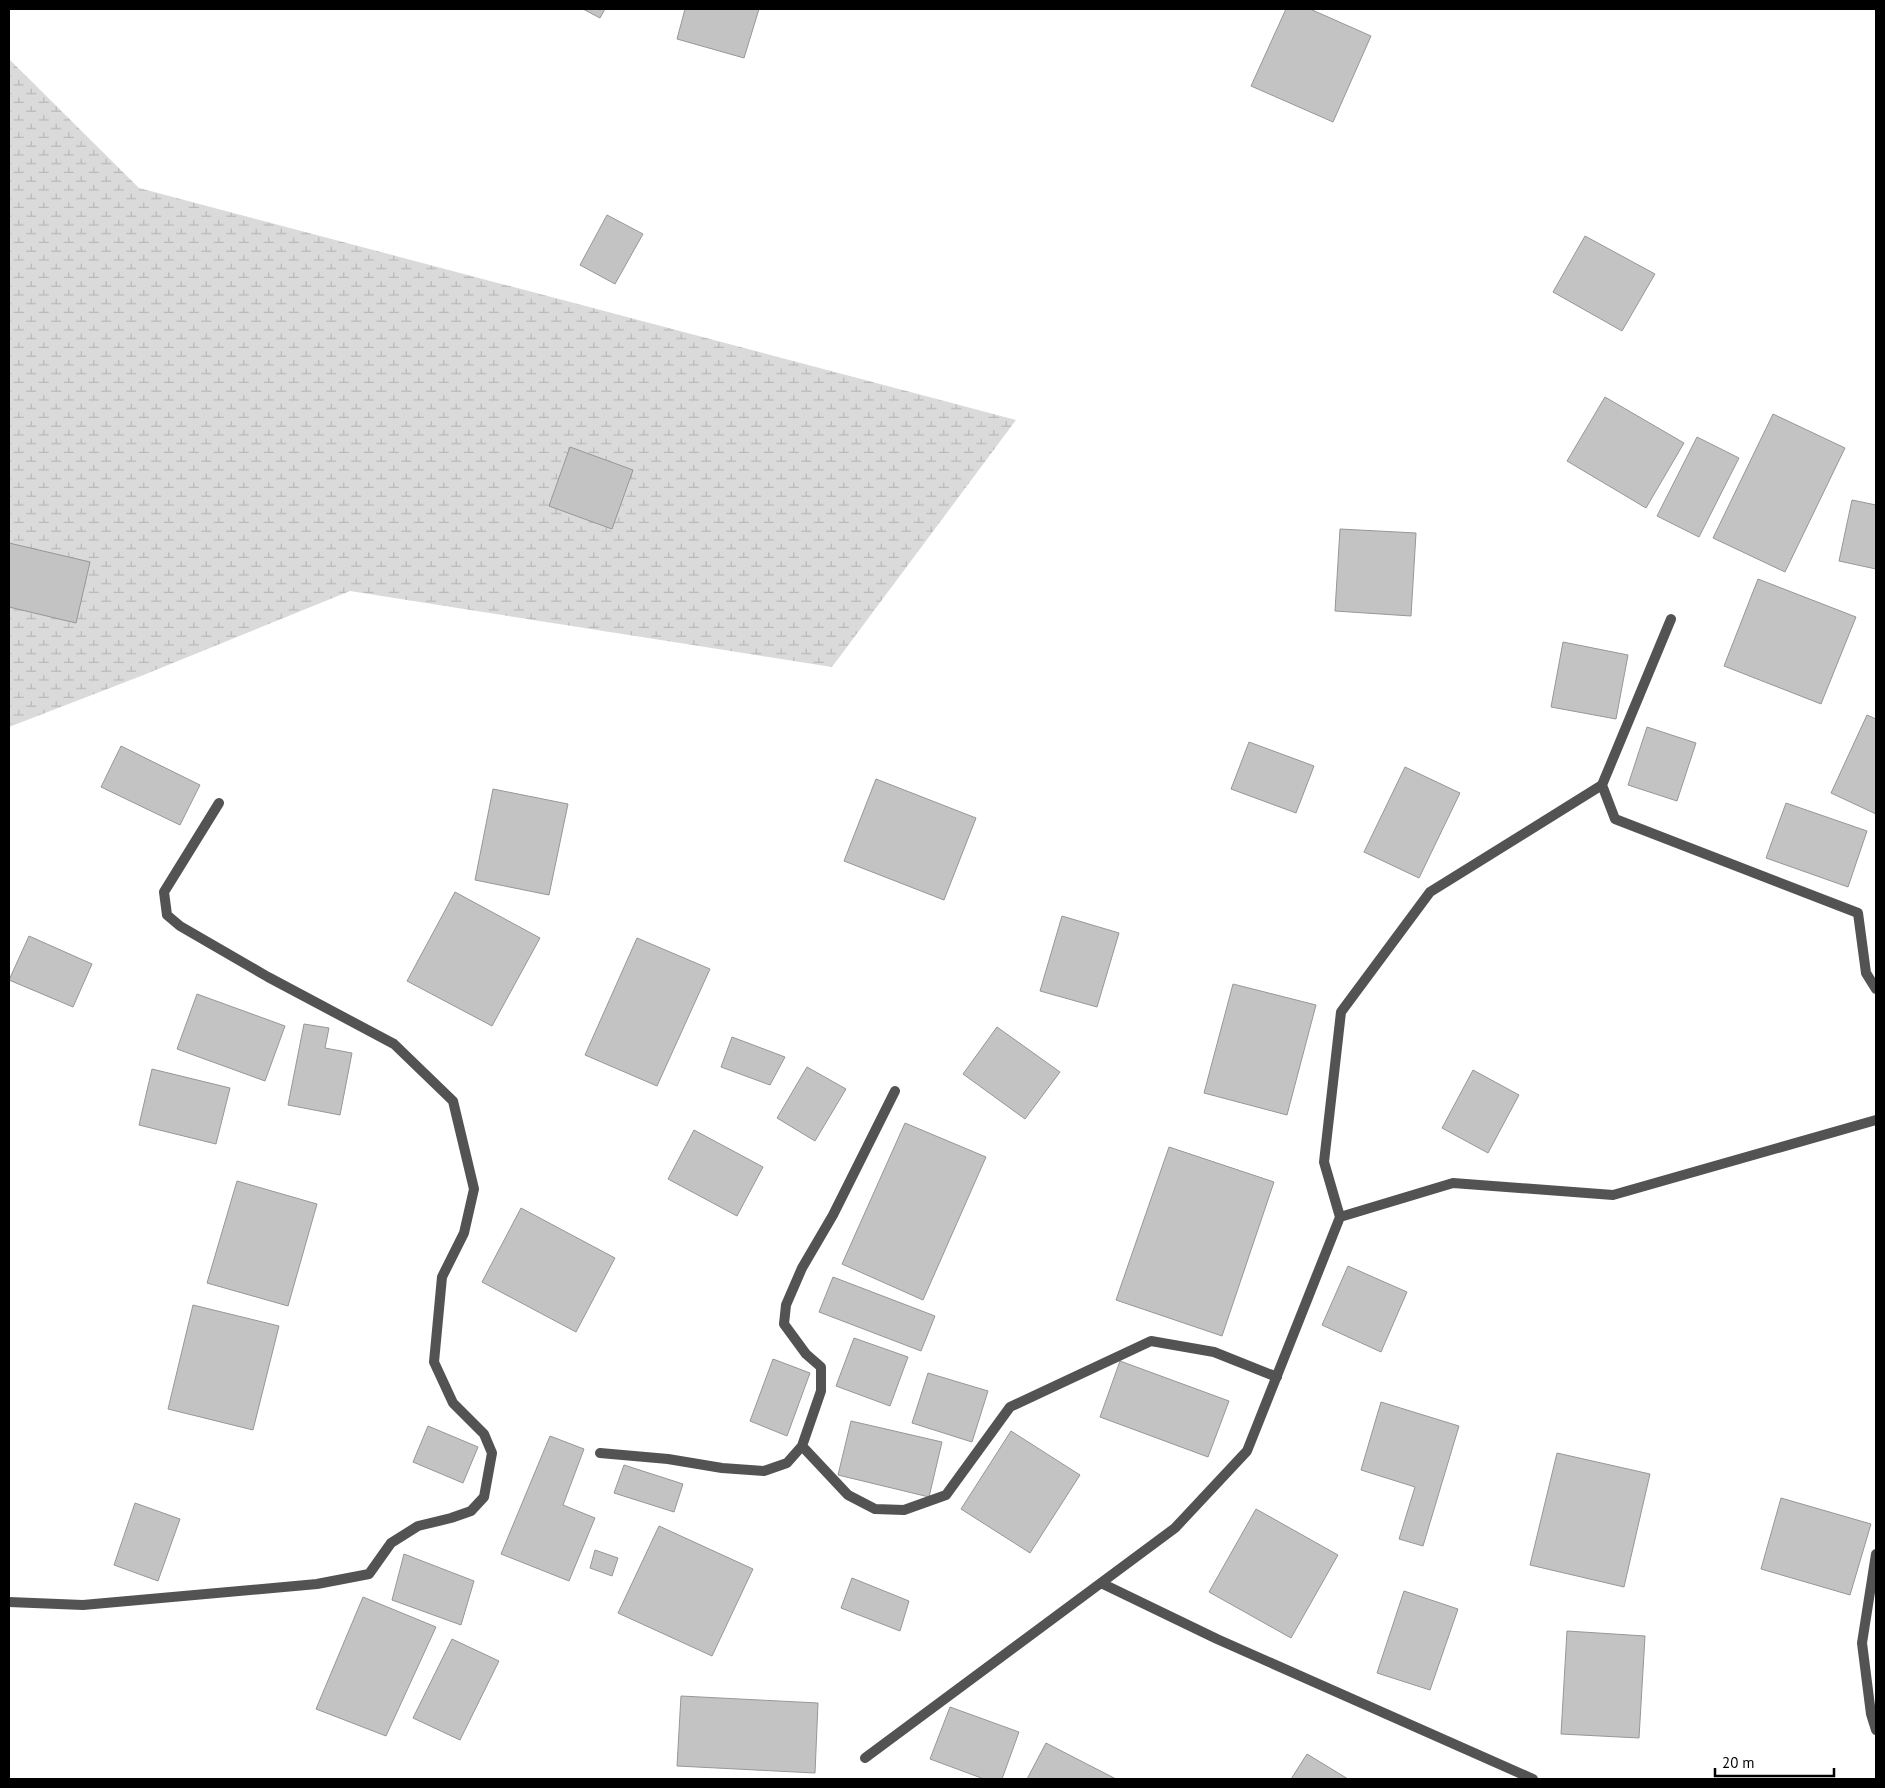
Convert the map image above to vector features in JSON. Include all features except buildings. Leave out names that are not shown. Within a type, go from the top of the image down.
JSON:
[{"type":"street","points":[[865,1758],[1175,1528],[1247,1451],[1340,1217],[1324,1162],[1341,1012],[1430,892],[1602,785],[1671,619]]},
{"type":"street","points":[[1602,785],[1615,819],[1858,913],[1866,973],[1876,989]]},
{"type":"street","points":[[9,1602],[83,1605],[317,1584],[369,1574],[391,1543],[418,1526],[471,1511],[484,1497],[492,1453],[484,1434],[453,1404],[434,1362],[442,1277],[464,1233],[474,1189],[453,1101],[394,1044],[268,977],[180,926],[167,915],[164,892],[220,802]]},
{"type":"street","points":[[600,1453],[668,1459],[722,1468],[764,1471],[787,1462],[802,1446],[821,1391],[821,1367],[806,1354],[784,1324],[786,1305],[802,1268],[833,1215],[895,1092]]},
{"type":"street","points":[[1340,1217],[1453,1183],[1613,1195],[1876,1120]]},
{"type":"street","points":[[802,1446],[848,1495],[875,1509],[904,1510],[946,1495],[1010,1407],[1151,1341],[1214,1352],[1277,1376]]},
{"type":"street","points":[[1876,1554],[1862,1643],[1871,1714],[1876,1730]]},
{"type":"street","points":[[1101,1583],[1226,1643],[1533,1779]]},
{"type":"green space","points":[[9,59],[139,188],[1016,420],[832,667],[350,591],[141,676],[9,727]]}]
